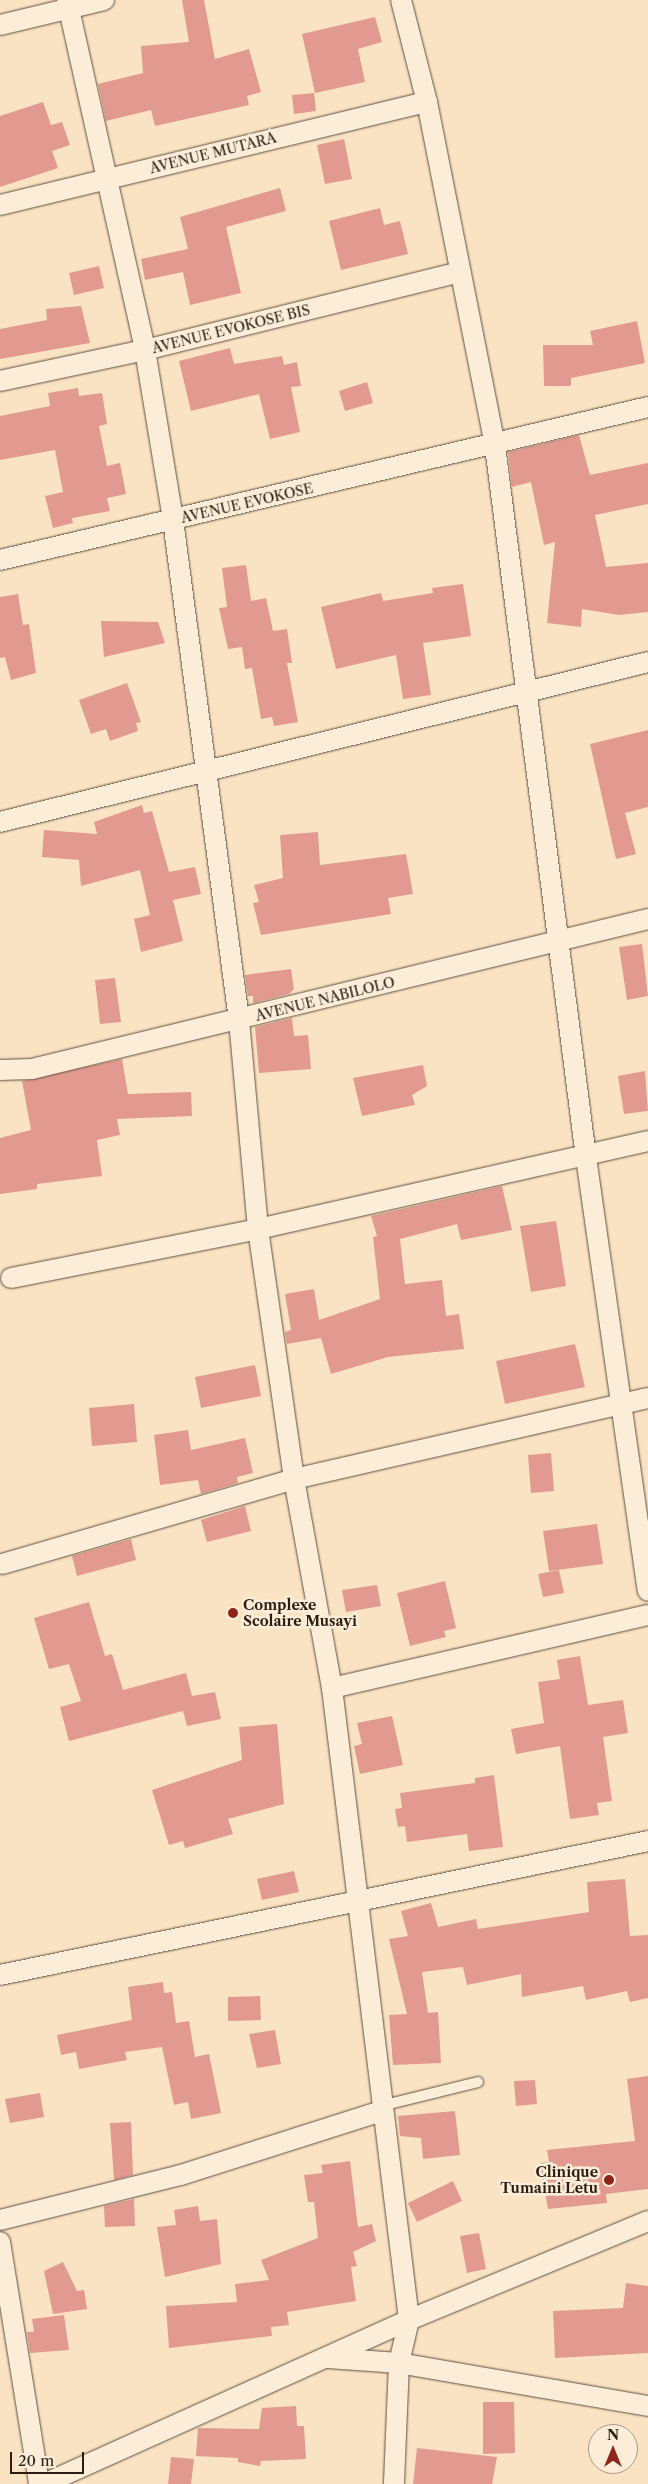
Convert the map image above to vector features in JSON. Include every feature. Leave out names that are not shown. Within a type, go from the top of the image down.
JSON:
[{"type":"street","points":[[0,25],[68,4],[104,0]]},
{"type":"street","points":[[401,0],[426,102],[495,446],[586,1157],[648,1591]]},
{"type":"street","points":[[68,4],[105,179],[145,350],[173,520],[204,774],[239,1020],[258,1229],[294,1479],[332,1688],[381,2108],[409,2320],[399,2363],[394,2484]]},
{"type":"street","name":"AVENUE MUTARA","points":[[0,205],[426,102]]},
{"type":"street","name":"AVENUE EVOKOSE BIS","points":[[0,381],[145,350],[460,272]]},
{"type":"street","name":"AVENUE EVOKOSE","points":[[0,560],[495,446],[648,407]]},
{"type":"street","points":[[0,822],[204,774],[648,662]]},
{"type":"street","name":"AVENUE NABILOLO","points":[[0,1070],[32,1069],[648,919]]},
{"type":"street","points":[[11,1278],[258,1229],[586,1157],[648,1141]]},
{"type":"street","points":[[2,1564],[294,1479],[648,1398]]},
{"type":"street","points":[[332,1688],[648,1615]]},
{"type":"street","points":[[0,1975],[648,1841]]},
{"type":"street","points":[[0,2220],[181,2174],[381,2108]]},
{"type":"street","points":[[44,2484],[409,2320],[648,2221]]},
{"type":"street","points":[[0,2242],[39,2484]]},
{"type":"street","points":[[326,2358],[399,2363],[648,2406]]},
{"type":"lane","points":[[381,2108],[478,2082]]},
{"type":"building","points":[[182,0],[204,0],[215,59],[249,49],[261,92],[247,96],[249,105],[155,126],[151,110],[106,121],[98,84],[143,73],[141,46],[189,42]]},
{"type":"building","points":[[375,17],[382,42],[358,49],[365,82],[315,93],[302,34]]},
{"type":"building","points":[[314,93],[316,111],[294,114],[292,95]]},
{"type":"building","points":[[43,102],[51,125],[62,122],[70,145],[52,151],[58,168],[0,187],[0,116]]},
{"type":"building","points":[[344,139],[352,179],[325,184],[317,145]]},
{"type":"building","points":[[280,188],[286,211],[226,227],[241,293],[190,305],[183,272],[145,280],[141,259],[188,249],[180,217]]},
{"type":"building","points":[[380,208],[384,225],[400,221],[408,254],[341,270],[329,221]]},
{"type":"building","points":[[99,266],[104,288],[74,295],[69,273]]},
{"type":"building","points":[[81,306],[90,343],[0,359],[0,329],[47,320],[46,309]]},
{"type":"building","points":[[637,321],[645,363],[571,378],[571,386],[544,386],[543,345],[593,345],[590,331]]},
{"type":"building","points":[[230,348],[234,364],[282,356],[284,365],[297,362],[301,386],[291,387],[300,432],[270,439],[259,394],[191,411],[179,361]]},
{"type":"building","points":[[367,382],[373,403],[345,411],[339,391]]},
{"type":"building","points":[[78,388],[79,396],[102,393],[107,424],[99,426],[107,466],[120,463],[126,494],[107,498],[110,511],[72,518],[73,523],[53,528],[45,496],[63,492],[55,450],[0,460],[0,416],[50,406],[48,393]]},
{"type":"building","points":[[579,435],[590,475],[648,463],[648,504],[595,515],[606,567],[648,563],[648,612],[619,615],[582,609],[581,627],[547,623],[555,542],[544,545],[531,482],[512,487],[508,452]]},
{"type":"building","points":[[246,565],[251,601],[266,598],[273,631],[287,629],[292,663],[287,663],[298,722],[274,726],[272,717],[261,719],[252,668],[245,669],[242,647],[228,649],[219,608],[227,607],[222,568]]},
{"type":"building","points":[[463,584],[471,636],[423,643],[431,695],[403,699],[396,655],[336,669],[321,607],[381,593],[383,601],[433,593],[432,588]]},
{"type":"building","points":[[18,594],[23,625],[29,624],[36,673],[11,680],[5,657],[0,658],[0,597]]},
{"type":"building","points":[[101,621],[158,622],[165,643],[104,657]]},
{"type":"building","points":[[127,683],[141,722],[136,723],[138,731],[110,741],[106,729],[91,734],[79,700]]},
{"type":"building","points":[[648,730],[648,807],[625,813],[636,854],[616,859],[590,744]]},
{"type":"building","points":[[142,805],[144,813],[152,811],[169,872],[195,867],[201,894],[173,900],[183,941],[141,952],[134,919],[150,915],[140,870],[81,886],[79,860],[42,857],[44,830],[97,834],[94,822]]},
{"type":"building","points":[[318,832],[320,865],[406,854],[413,894],[388,898],[391,914],[261,935],[253,903],[259,902],[254,885],[283,878],[280,835]]},
{"type":"building","points":[[642,944],[648,996],[627,1000],[619,947]]},
{"type":"building","points":[[291,969],[294,989],[289,994],[253,1003],[253,996],[248,996],[245,975]]},
{"type":"building","points":[[115,978],[121,1022],[100,1024],[95,980]]},
{"type":"building","points":[[292,1018],[294,1036],[308,1035],[311,1069],[259,1073],[255,1027]]},
{"type":"building","points":[[122,1059],[128,1094],[191,1092],[192,1116],[117,1119],[120,1135],[97,1140],[102,1176],[37,1184],[37,1189],[0,1194],[0,1138],[31,1130],[22,1081]]},
{"type":"building","points":[[423,1065],[427,1086],[412,1095],[415,1105],[362,1116],[353,1078]]},
{"type":"building","points":[[645,1071],[648,1111],[624,1114],[618,1076]]},
{"type":"building","points":[[502,1186],[512,1230],[461,1240],[457,1224],[400,1239],[405,1284],[442,1280],[446,1316],[459,1314],[464,1349],[388,1357],[331,1374],[321,1338],[287,1344],[285,1332],[291,1330],[285,1294],[314,1289],[319,1320],[380,1299],[373,1237],[377,1236],[371,1216]]},
{"type":"building","points":[[556,1221],[566,1286],[531,1292],[520,1226]]},
{"type":"building","points":[[575,1344],[585,1387],[505,1404],[496,1361]]},
{"type":"building","points":[[255,1365],[261,1396],[201,1408],[195,1377]]},
{"type":"building","points":[[134,1404],[137,1442],[92,1446],[89,1408]]},
{"type":"building","points":[[188,1430],[191,1450],[245,1438],[253,1473],[237,1477],[238,1483],[201,1494],[198,1480],[160,1485],[154,1435]]},
{"type":"building","points":[[551,1453],[554,1491],[531,1493],[528,1455]]},
{"type":"building","points":[[245,1506],[251,1531],[207,1542],[201,1520]]},
{"type":"building","points":[[597,1524],[603,1564],[549,1571],[543,1531]]},
{"type":"building","points":[[131,1539],[136,1560],[77,1576],[72,1556]]},
{"type":"building","points":[[559,1570],[564,1593],[543,1597],[538,1574]]},
{"type":"building","points":[[445,1581],[456,1628],[444,1631],[446,1637],[410,1646],[397,1593]]},
{"type":"building","points":[[377,1585],[381,1606],[346,1612],[342,1590]]},
{"type":"building","points":[[89,1602],[105,1656],[112,1654],[123,1690],[186,1673],[192,1696],[215,1692],[221,1719],[187,1726],[183,1711],[69,1741],[60,1707],[81,1701],[69,1664],[49,1669],[34,1618]]},
{"type":"building","points":[[580,1656],[588,1705],[623,1700],[628,1733],[603,1737],[612,1801],[597,1803],[599,1815],[570,1819],[560,1746],[516,1754],[511,1729],[544,1723],[538,1682],[560,1679],[557,1660]]},
{"type":"building","points":[[392,1716],[403,1765],[360,1774],[354,1746],[362,1744],[357,1723]]},
{"type":"building","points":[[277,1724],[284,1804],[228,1819],[233,1834],[185,1848],[183,1841],[169,1845],[152,1790],[242,1760],[239,1727]]},
{"type":"building","points":[[494,1775],[503,1847],[469,1851],[467,1834],[407,1842],[405,1826],[398,1827],[395,1809],[402,1808],[400,1793],[475,1783],[475,1778]]},
{"type":"building","points":[[294,1871],[299,1892],[262,1900],[257,1879]]},
{"type":"building","points":[[625,1879],[630,1936],[648,1935],[648,1998],[630,2002],[627,1991],[586,2000],[583,1986],[522,1997],[521,1974],[467,1985],[463,1967],[422,1972],[428,2013],[438,2012],[441,2063],[393,2065],[389,2015],[407,2014],[389,1939],[408,1936],[401,1911],[431,1903],[438,1927],[476,1919],[478,1929],[589,1912],[587,1882]]},
{"type":"building","points":[[163,1982],[164,1993],[172,1992],[176,2023],[189,2021],[195,2057],[209,2054],[221,2113],[191,2119],[188,2102],[174,2105],[162,2047],[125,2052],[127,2060],[79,2069],[76,2052],[61,2055],[57,2035],[132,2020],[128,1987]]},
{"type":"building","points":[[260,1996],[261,2020],[228,2021],[228,1997]]},
{"type":"building","points":[[275,2030],[281,2064],[257,2068],[249,2034]]},
{"type":"building","points":[[648,2076],[648,2189],[606,2194],[607,2203],[548,2209],[540,2163],[549,2162],[547,2150],[635,2141],[627,2079]]},
{"type":"building","points":[[535,2080],[537,2104],[516,2106],[514,2081]]},
{"type":"building","points":[[40,2093],[44,2117],[10,2123],[5,2099]]},
{"type":"building","points":[[455,2111],[460,2155],[423,2159],[421,2138],[400,2136],[398,2116]]},
{"type":"building","points":[[131,2122],[133,2175],[114,2180],[110,2123]]},
{"type":"building","points":[[350,2161],[358,2227],[372,2224],[376,2241],[353,2252],[357,2266],[351,2267],[356,2301],[287,2312],[289,2325],[271,2327],[272,2336],[169,2348],[166,2306],[237,2302],[235,2284],[269,2280],[261,2260],[318,2238],[314,2202],[308,2202],[304,2175],[323,2173],[321,2165]]},
{"type":"building","points":[[453,2181],[462,2201],[417,2222],[408,2203]]},
{"type":"building","points":[[134,2199],[135,2226],[105,2227],[104,2206]]},
{"type":"building","points":[[198,2206],[200,2221],[217,2219],[221,2264],[165,2277],[157,2227],[176,2225],[174,2210]]},
{"type":"building","points":[[479,2233],[486,2269],[467,2273],[460,2236]]},
{"type":"building","points":[[63,2262],[77,2291],[84,2290],[87,2309],[53,2314],[44,2271]]},
{"type":"building","points":[[626,2283],[648,2286],[648,2353],[555,2358],[553,2311],[623,2308]]},
{"type":"building","points":[[64,2315],[69,2350],[30,2353],[27,2332],[34,2332],[32,2319]]},
{"type":"building","points":[[483,2402],[514,2402],[515,2453],[483,2454]]},
{"type":"building","points":[[296,2406],[297,2426],[304,2426],[306,2459],[261,2461],[260,2466],[238,2462],[238,2458],[196,2456],[198,2428],[259,2429],[262,2408]]},
{"type":"building","points":[[417,2448],[497,2457],[492,2484],[413,2484]]},
{"type":"building","points":[[171,2457],[194,2459],[191,2484],[168,2484]]},
{"type":"place","name":"Complexe Scolaire Musayi","points":[[233,1613]]},
{"type":"place","name":"Clinique Tumaini Letu","points":[[609,2180]]}]
